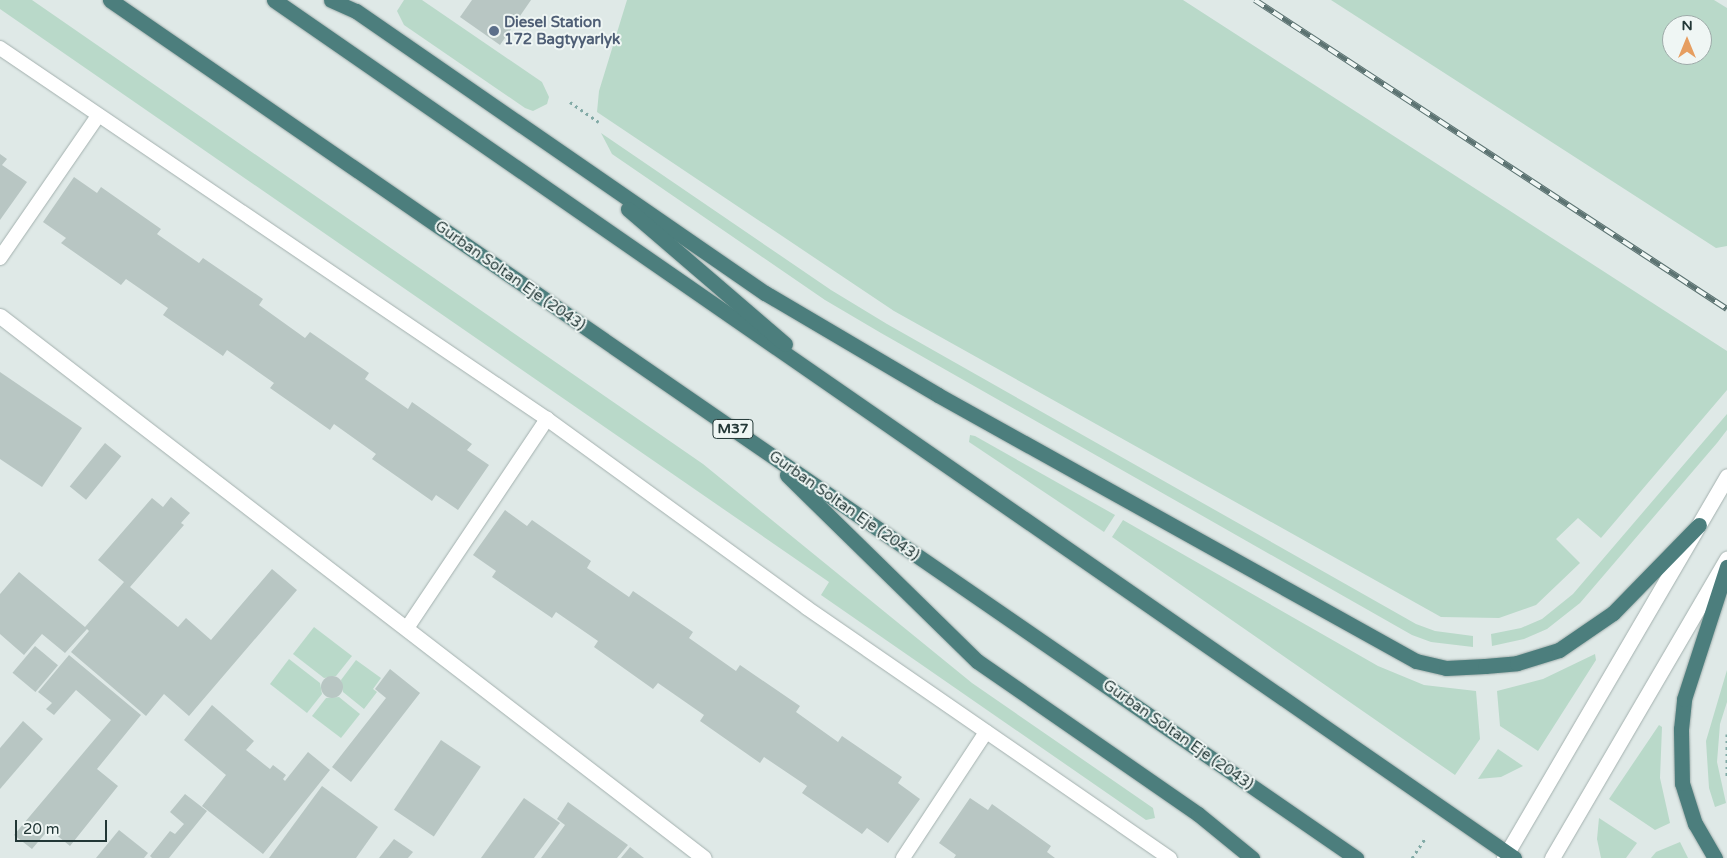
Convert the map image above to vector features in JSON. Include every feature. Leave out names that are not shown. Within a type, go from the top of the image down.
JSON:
[{"type":"highway","name":"Gurban Soltan Eje (2043)","points":[[110,0],[1356,858]]},
{"type":"highway","points":[[274,0],[1508,856]]},
{"type":"highway","points":[[331,0],[356,11],[568,158],[790,308],[964,410],[1416,661],[1446,668],[1485,666],[1517,663],[1559,650],[1613,613],[1699,525]]},
{"type":"highway","points":[[568,158],[848,398]]},
{"type":"highway","points":[[757,446],[977,661],[1198,814],[1252,858]]},
{"type":"highway","points":[[1716,858],[1702,838],[1684,792],[1680,763],[1681,729],[1684,699],[1727,567]]},
{"type":"street","points":[[0,316],[704,858]]},
{"type":"street","points":[[1508,856],[1727,476]]},
{"type":"street","points":[[1552,858],[1727,558]]},
{"type":"lane","points":[[0,48],[546,419],[807,608],[1170,858]]},
{"type":"lane","points":[[0,258],[98,116]]},
{"type":"lane","points":[[407,628],[546,419]]},
{"type":"lane","points":[[902,858],[986,732]]},
{"type":"path","points":[[570,102],[599,122]]},
{"type":"path","points":[[1727,734],[1727,776]]},
{"type":"path","points":[[1412,858],[1425,838]]},
{"type":"green space","points":[[0,0],[32,0],[703,464],[972,683],[1153,808],[1155,818],[1146,820],[821,595],[829,582],[0,9]]},
{"type":"green space","points":[[404,0],[422,0],[542,82],[549,97],[547,104],[533,111],[525,108],[404,25],[397,11]]},
{"type":"green space","points":[[627,0],[1183,0],[1727,351],[1727,390],[1601,538],[1578,518],[1556,539],[1580,563],[1536,605],[1499,618],[1441,617],[894,311],[597,112],[599,91]]},
{"type":"green space","points":[[1331,0],[1714,0],[1727,8],[1727,246],[1716,248]]},
{"type":"green space","points":[[601,133],[831,290],[887,324],[1416,624],[1435,631],[1473,636],[1473,647],[1431,642],[1412,635],[825,300],[612,154]]},
{"type":"green space","points":[[1727,414],[1727,430],[1717,443],[1580,603],[1547,629],[1524,639],[1492,646],[1491,634],[1521,628],[1542,619],[1573,594]]},
{"type":"green space","points":[[970,435],[975,436],[1115,515],[1104,532],[969,442]]},
{"type":"green space","points":[[1123,520],[1378,666],[1424,685],[1476,691],[1480,739],[1455,775],[1112,537]]},
{"type":"green space","points":[[314,627],[352,656],[336,676],[324,678],[293,654]]},
{"type":"green space","points":[[1595,654],[1596,660],[1538,751],[1500,726],[1497,691],[1543,679]]},
{"type":"green space","points":[[289,659],[320,683],[322,694],[307,713],[270,684]]},
{"type":"green space","points":[[356,660],[381,678],[373,689],[377,692],[364,709],[343,692],[341,680]]},
{"type":"green space","points":[[1727,670],[1727,702],[1720,724],[1717,762],[1726,803],[1715,807],[1709,788],[1706,741]]},
{"type":"green space","points":[[339,697],[360,714],[341,738],[312,716],[326,698]]},
{"type":"green space","points":[[1659,725],[1662,727],[1660,778],[1670,823],[1655,830],[1609,799]]},
{"type":"green space","points":[[1498,749],[1523,766],[1501,777],[1478,779]]},
{"type":"green space","points":[[1599,818],[1637,843],[1626,858],[1601,858],[1597,839]]},
{"type":"green space","points":[[1680,842],[1688,858],[1651,858],[1656,852]]},
{"type":"building","name":"Diesel Station 172 Bagtyyarlyk","points":[[472,0],[531,0],[500,45],[460,17]]},
{"type":"building","points":[[0,154],[7,159],[2,165],[27,182],[0,220]]},
{"type":"building","points":[[74,177],[97,193],[101,187],[161,229],[157,234],[199,263],[203,258],[263,299],[259,305],[305,338],[310,332],[369,373],[365,379],[408,409],[412,402],[472,444],[467,450],[489,465],[458,510],[436,495],[432,501],[372,459],[376,454],[334,424],[330,430],[270,388],[274,383],[227,350],[223,356],[163,315],[168,308],[126,279],[121,285],[61,243],[66,238],[43,222]]},
{"type":"building","points":[[0,372],[82,428],[42,487],[0,459]]},
{"type":"building","points":[[105,443],[121,456],[86,500],[70,487]]},
{"type":"building","points":[[171,497],[190,513],[181,523],[184,525],[130,587],[178,627],[186,618],[211,640],[272,569],[297,590],[189,716],[164,694],[146,716],[71,652],[89,631],[87,629],[65,653],[42,634],[24,655],[0,634],[0,594],[19,572],[85,627],[124,582],[98,560],[152,498],[163,507]]},
{"type":"building","points":[[505,510],[527,526],[532,520],[591,561],[587,568],[629,597],[633,591],[693,632],[689,638],[736,671],[740,665],[800,706],[796,712],[838,742],[842,736],[902,777],[898,783],[920,799],[888,843],[867,828],[862,834],[802,793],[807,786],[764,757],[760,763],[700,721],[704,715],[658,683],[653,689],[594,647],[598,641],[556,612],[552,618],[492,577],[496,571],[473,555]]},
{"type":"building","points":[[35,646],[58,665],[35,692],[13,673]]},
{"type":"building","points":[[69,655],[141,715],[97,769],[118,786],[70,846],[49,829],[32,849],[14,835],[111,720],[76,690],[54,715],[46,709],[52,703],[38,692]]},
{"type":"building","points":[[390,669],[420,693],[351,782],[332,767],[386,698],[375,689]]},
{"type":"building","points":[[332,676],[340,679],[343,687],[340,695],[332,698],[324,695],[321,687],[324,679]]},
{"type":"building","points":[[212,705],[254,741],[246,750],[270,769],[273,765],[286,775],[283,779],[285,781],[308,752],[330,770],[263,854],[202,806],[226,775],[184,740]]},
{"type":"building","points":[[23,721],[43,739],[0,789],[0,748]]},
{"type":"building","points":[[441,740],[481,767],[434,836],[394,810]]},
{"type":"building","points":[[322,786],[378,827],[356,858],[269,858]]},
{"type":"building","points":[[185,794],[207,811],[169,858],[152,858],[150,856],[170,831],[175,834],[184,824],[170,812]]},
{"type":"building","points":[[524,798],[560,823],[534,858],[481,858]]},
{"type":"building","points":[[970,798],[988,810],[992,804],[1051,846],[1047,852],[1055,858],[954,858],[956,855],[939,843]]},
{"type":"building","points":[[568,802],[628,845],[617,858],[541,858],[565,825],[557,819]]},
{"type":"building","points":[[119,830],[148,853],[144,858],[96,858]]},
{"type":"building","points":[[394,839],[413,852],[408,858],[379,858]]},
{"type":"building","points":[[630,847],[644,858],[621,858]]},
{"type":"railway","points":[[1255,0],[1727,309]]},
{"type":"place","name":"Diesel Station 172 Bagtyyarlyk","points":[[494,31]]}]
